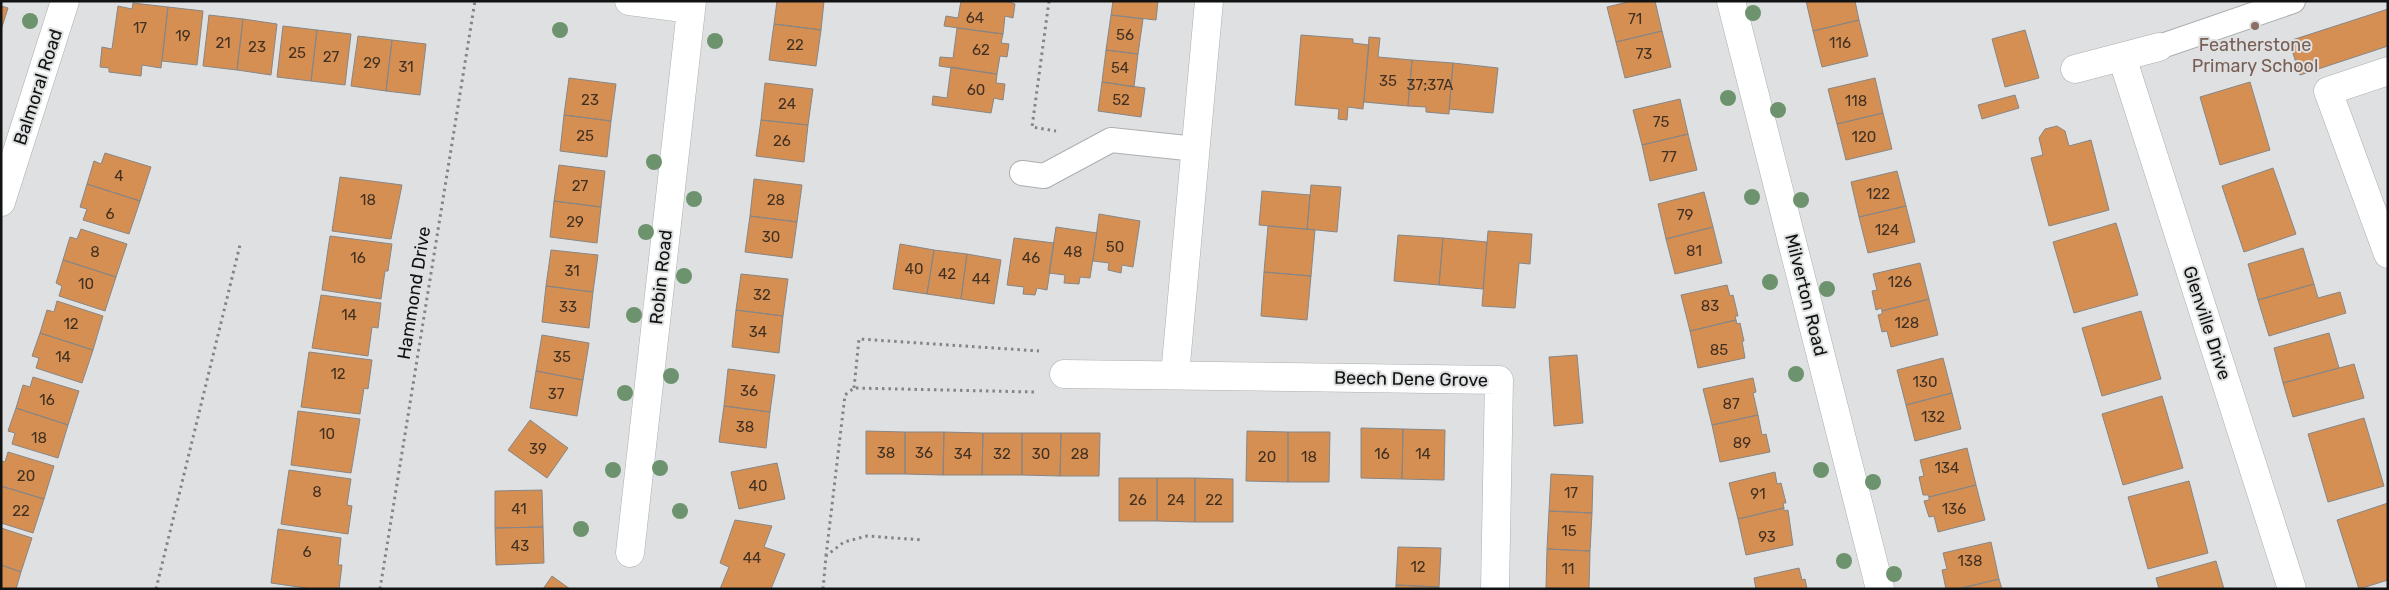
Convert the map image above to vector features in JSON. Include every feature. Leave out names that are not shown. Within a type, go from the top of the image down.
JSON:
[{"type":"street","name":"Balmoral Road","points":[[1,202],[65,1]]},
{"type":"street","points":[[628,1],[692,5]]},
{"type":"street","points":[[1176,375],[1209,1]]},
{"type":"street","name":"Milverton Road","points":[[1731,1],[1880,589]]},
{"type":"street","name":"Robin Road","points":[[630,553],[692,5]]},
{"type":"street","points":[[2075,69],[2158,47]]},
{"type":"street","name":"Glenville Drive","points":[[2122,57],[2292,589]]},
{"type":"street","points":[[2388,71],[2328,91],[2388,254]]},
{"type":"street","name":"Beech Dene Grove","points":[[1064,374],[1499,380],[1495,589]]},
{"type":"lane","points":[[2158,47],[2293,1]]},
{"type":"lane","points":[[1022,173],[1044,176],[1111,140],[1196,149]]},
{"type":"path","name":"Hammond Drive","points":[[380,589],[475,1]]},
{"type":"path","points":[[1049,1],[1032,128],[1058,132]]},
{"type":"path","points":[[156,589],[240,245]]},
{"type":"path","points":[[823,589],[845,395],[854,388],[1063,393],[1065,353],[859,339],[854,388]]},
{"type":"path","points":[[826,556],[844,542],[867,536],[923,540]]},
{"type":"building","points":[[777,1],[824,1],[821,30],[774,24]]},
{"type":"building","points":[[961,1],[1007,1],[1015,4],[1013,18],[1005,16],[1003,34],[944,26],[946,16],[958,18]]},
{"type":"building","points":[[1113,1],[1158,1],[1156,20],[1111,15]]},
{"type":"building","points":[[1632,1],[1655,1],[1662,31],[1616,42],[1607,7]]},
{"type":"building","points":[[1806,1],[1855,1],[1859,20],[1813,31]]},
{"type":"building","points":[[133,3],[168,7],[161,68],[142,65],[141,76],[109,72],[109,68],[100,67],[102,47],[112,49],[118,6],[132,9]]},
{"type":"building","points":[[1,6],[8,8],[1,30]]},
{"type":"building","points":[[168,7],[203,11],[197,65],[162,61]]},
{"type":"building","points":[[2388,9],[2388,46],[2300,75],[2289,41]]},
{"type":"building","points":[[209,15],[243,19],[237,70],[203,66]]},
{"type":"building","points":[[1111,15],[1143,19],[1138,54],[1106,50]]},
{"type":"building","points":[[243,19],[277,24],[271,75],[237,70]]},
{"type":"building","points":[[1859,20],[1868,56],[1822,67],[1813,31]]},
{"type":"building","points":[[774,24],[821,30],[816,66],[769,60]]},
{"type":"building","points":[[283,26],[317,30],[311,81],[277,77]]},
{"type":"building","points":[[957,28],[1003,34],[1001,43],[1009,44],[1007,57],[1000,56],[997,74],[939,66],[940,57],[953,58]]},
{"type":"building","points":[[317,30],[351,34],[345,85],[311,81]]},
{"type":"building","points":[[2025,30],[2039,78],[2005,87],[1992,39]]},
{"type":"building","points":[[1662,31],[1671,67],[1625,78],[1616,42]]},
{"type":"building","points":[[1301,35],[1353,39],[1353,43],[1369,45],[1363,109],[1348,107],[1347,120],[1338,119],[1339,109],[1295,105]]},
{"type":"building","points":[[358,36],[392,40],[386,91],[351,86]]},
{"type":"building","points":[[1369,37],[1380,38],[1378,57],[1412,60],[1408,106],[1364,102]]},
{"type":"building","points":[[392,40],[426,44],[420,95],[386,91]]},
{"type":"building","points":[[1106,50],[1138,54],[1134,87],[1102,82]]},
{"type":"building","points":[[1412,60],[1453,63],[1449,114],[1426,112],[1426,107],[1408,106]]},
{"type":"building","points":[[1453,63],[1498,68],[1493,113],[1449,109]]},
{"type":"building","points":[[951,67],[997,74],[996,83],[1005,84],[1003,100],[994,98],[991,113],[932,105],[933,96],[947,98]]},
{"type":"building","points":[[569,78],[616,84],[611,121],[564,115]]},
{"type":"building","points":[[1875,78],[1883,113],[1837,124],[1828,89]]},
{"type":"building","points":[[1102,82],[1145,88],[1141,117],[1098,111]]},
{"type":"building","points":[[2250,82],[2270,150],[2220,165],[2200,97]]},
{"type":"building","points":[[765,83],[813,89],[808,125],[761,120]]},
{"type":"building","points":[[2015,95],[2019,108],[1982,119],[1978,105]]},
{"type":"building","points":[[1680,99],[1688,134],[1642,145],[1633,110]]},
{"type":"building","points":[[1883,113],[1892,149],[1846,160],[1837,124]]},
{"type":"building","points":[[564,115],[611,121],[607,157],[560,151]]},
{"type":"building","points":[[761,120],[808,125],[804,162],[756,156]]},
{"type":"building","points":[[2057,126],[2065,131],[2069,146],[2091,140],[2109,210],[2049,226],[2031,158],[2043,155],[2039,138],[2045,129]]},
{"type":"building","points":[[1688,134],[1697,170],[1650,181],[1642,145]]},
{"type":"building","points":[[105,153],[151,167],[140,201],[87,184],[94,161],[101,164]]},
{"type":"building","points":[[559,165],[605,171],[601,207],[554,201]]},
{"type":"building","points":[[2273,168],[2296,234],[2244,252],[2222,186]]},
{"type":"building","points":[[1897,171],[1906,206],[1859,217],[1851,182]]},
{"type":"building","points":[[340,177],[402,185],[391,239],[332,231]]},
{"type":"building","points":[[754,179],[802,185],[797,222],[750,216]]},
{"type":"building","points":[[87,184],[140,201],[129,234],[83,220],[87,209],[80,207]]},
{"type":"building","points":[[1311,185],[1341,187],[1337,232],[1307,229]]},
{"type":"building","points":[[1262,191],[1310,195],[1307,229],[1259,225]]},
{"type":"building","points":[[1704,192],[1713,227],[1666,239],[1658,204]]},
{"type":"building","points":[[554,201],[601,207],[597,243],[550,237]]},
{"type":"building","points":[[1906,206],[1915,242],[1868,253],[1859,217]]},
{"type":"building","points":[[1099,214],[1140,221],[1133,267],[1122,265],[1121,273],[1108,270],[1109,263],[1093,261]]},
{"type":"building","points":[[750,216],[797,222],[792,258],[745,252]]},
{"type":"building","points":[[2116,223],[2138,295],[2074,313],[2053,242]]},
{"type":"building","points":[[1268,226],[1315,230],[1311,276],[1264,272]]},
{"type":"building","points":[[1056,227],[1097,233],[1090,278],[1080,277],[1079,284],[1064,283],[1065,275],[1049,273]]},
{"type":"building","points":[[1713,227],[1722,263],[1675,274],[1666,239]]},
{"type":"building","points":[[81,229],[127,244],[116,277],[63,260],[70,237],[77,239]]},
{"type":"building","points":[[1488,231],[1532,234],[1530,264],[1519,263],[1515,308],[1482,306]]},
{"type":"building","points":[[1398,235],[1443,238],[1439,285],[1394,281]]},
{"type":"building","points":[[330,236],[392,244],[388,271],[385,271],[381,299],[322,290]]},
{"type":"building","points":[[1014,238],[1054,243],[1047,290],[1037,288],[1035,295],[1023,294],[1024,287],[1007,285]]},
{"type":"building","points":[[1443,238],[1487,242],[1483,289],[1439,285]]},
{"type":"building","points":[[900,244],[934,250],[927,294],[893,289]]},
{"type":"building","points":[[2303,248],[2314,284],[2258,300],[2248,264]]},
{"type":"building","points":[[551,250],[598,255],[593,292],[546,286]]},
{"type":"building","points":[[934,250],[967,254],[961,299],[927,294]]},
{"type":"building","points":[[967,254],[1001,260],[994,304],[961,299]]},
{"type":"building","points":[[63,260],[116,277],[105,311],[59,296],[62,286],[56,283]]},
{"type":"building","points":[[1920,263],[1929,299],[1882,311],[1881,308],[1876,310],[1872,291],[1877,290],[1873,274]]},
{"type":"building","points":[[1264,272],[1311,276],[1307,320],[1261,316]]},
{"type":"building","points":[[741,274],[788,279],[783,316],[736,310]]},
{"type":"building","points":[[2314,284],[2318,298],[2340,292],[2346,313],[2269,336],[2258,300]]},
{"type":"building","points":[[1727,285],[1730,296],[1733,295],[1738,316],[1735,316],[1736,320],[1690,331],[1681,295]]},
{"type":"building","points":[[546,286],[593,292],[589,328],[542,322]]},
{"type":"building","points":[[321,295],[381,303],[378,328],[372,327],[368,356],[312,348]]},
{"type":"building","points":[[1929,299],[1938,335],[1891,347],[1887,331],[1882,332],[1878,315],[1882,314],[1882,311]]},
{"type":"building","points":[[57,301],[103,316],[93,350],[40,333],[47,310],[54,312]]},
{"type":"building","points":[[736,310],[783,316],[779,353],[732,347]]},
{"type":"building","points":[[2141,311],[2161,379],[2102,396],[2082,328]]},
{"type":"building","points":[[1736,320],[1737,324],[1740,323],[1745,358],[1698,368],[1690,331]]},
{"type":"building","points":[[40,333],[93,350],[82,383],[36,368],[39,358],[32,356]]},
{"type":"building","points":[[2329,333],[2339,368],[2283,383],[2274,348]]},
{"type":"building","points":[[542,335],[589,343],[583,380],[536,371]]},
{"type":"building","points":[[309,352],[372,360],[368,389],[364,388],[360,414],[301,407]]},
{"type":"building","points":[[1577,355],[1583,423],[1554,426],[1549,357]]},
{"type":"building","points":[[1943,358],[1952,393],[1906,405],[1897,370]]},
{"type":"building","points":[[2354,364],[2364,398],[2293,417],[2283,383]]},
{"type":"building","points":[[728,369],[775,375],[770,412],[724,406]]},
{"type":"building","points":[[536,371],[583,380],[577,416],[530,408]]},
{"type":"building","points":[[33,377],[79,391],[68,425],[16,408],[23,385],[30,387]]},
{"type":"building","points":[[1753,378],[1756,392],[1753,393],[1758,415],[1712,425],[1703,389]]},
{"type":"building","points":[[1952,393],[1961,429],[1915,441],[1906,405]]},
{"type":"building","points":[[2162,396],[2183,468],[2123,485],[2102,414]]},
{"type":"building","points":[[724,406],[770,412],[766,448],[719,442]]},
{"type":"building","points":[[16,408],[68,425],[58,458],[12,444],[15,433],[8,431]]},
{"type":"building","points":[[298,411],[360,419],[351,473],[291,465]]},
{"type":"building","points":[[1758,415],[1762,435],[1766,434],[1770,452],[1720,462],[1712,425]]},
{"type":"building","points":[[2364,418],[2384,486],[2328,502],[2308,434]]},
{"type":"building","points":[[530,420],[568,448],[547,478],[508,450]]},
{"type":"building","points":[[1361,428],[1403,429],[1402,479],[1361,478]]},
{"type":"building","points":[[1403,429],[1445,430],[1444,480],[1402,479]]},
{"type":"building","points":[[866,431],[905,432],[905,474],[866,474]]},
{"type":"building","points":[[1247,431],[1288,432],[1288,482],[1246,481]]},
{"type":"building","points":[[905,432],[944,432],[943,475],[905,474]]},
{"type":"building","points":[[944,432],[983,433],[982,475],[943,475]]},
{"type":"building","points":[[1288,432],[1330,432],[1329,482],[1288,482]]},
{"type":"building","points":[[983,433],[1022,433],[1022,475],[982,475]]},
{"type":"building","points":[[1022,433],[1061,433],[1060,476],[1022,475]]},
{"type":"building","points":[[1061,433],[1100,433],[1099,476],[1060,476]]},
{"type":"building","points":[[1967,448],[1976,485],[1929,497],[1928,495],[1923,495],[1919,477],[1924,476],[1920,460]]},
{"type":"building","points":[[8,452],[54,466],[44,499],[1,486],[1,461],[5,462]]},
{"type":"building","points":[[777,463],[785,499],[739,509],[731,472]]},
{"type":"building","points":[[289,470],[351,479],[347,505],[352,506],[348,534],[281,524]]},
{"type":"building","points":[[1775,472],[1777,484],[1781,483],[1786,503],[1783,503],[1784,508],[1738,519],[1729,483]]},
{"type":"building","points":[[1551,474],[1593,476],[1592,513],[1549,511]]},
{"type":"building","points":[[1119,478],[1157,478],[1157,521],[1119,521]]},
{"type":"building","points":[[1157,478],[1195,478],[1195,522],[1157,521]]},
{"type":"building","points":[[1195,478],[1233,479],[1233,522],[1195,522]]},
{"type":"building","points":[[2189,481],[2208,553],[2148,569],[2128,497]]},
{"type":"building","points":[[1976,485],[1985,520],[1938,532],[1934,516],[1929,517],[1924,501],[1929,500],[1929,497]]},
{"type":"building","points":[[1,486],[44,499],[33,533],[1,523]]},
{"type":"building","points":[[542,490],[543,527],[495,528],[495,491]]},
{"type":"building","points":[[2388,503],[2388,580],[2359,589],[2337,520]]},
{"type":"building","points":[[1784,508],[1784,511],[1788,510],[1793,545],[1746,555],[1738,519]]},
{"type":"building","points":[[1549,511],[1592,513],[1590,551],[1547,549]]},
{"type":"building","points":[[735,520],[772,526],[764,547],[785,554],[771,589],[720,589],[729,567],[720,563]]},
{"type":"building","points":[[543,527],[544,563],[496,565],[495,528]]},
{"type":"building","points":[[1,528],[32,538],[21,572],[1,565]]},
{"type":"building","points":[[278,529],[341,538],[338,565],[342,565],[339,589],[313,589],[271,583]]},
{"type":"building","points":[[1991,542],[1999,579],[1958,589],[1946,589],[1942,570],[1947,569],[1943,553]]},
{"type":"building","points":[[1398,547],[1441,548],[1439,587],[1396,585]]},
{"type":"building","points":[[1547,549],[1590,551],[1589,589],[1546,588]]},
{"type":"building","points":[[2216,561],[2224,589],[2159,589],[2156,578]]},
{"type":"building","points":[[1,565],[21,572],[16,589],[1,589]]},
{"type":"building","points":[[1799,568],[1802,580],[1805,579],[1807,589],[1756,589],[1754,578]]},
{"type":"building","points":[[552,576],[570,589],[543,589]]},
{"type":"building","points":[[1999,579],[2002,589],[1958,589]]},
{"type":"building","points":[[1396,585],[1439,587],[1439,589],[1396,589]]},
{"type":"place","name":"Featherstone Primary School","points":[[2255,26]]}]
